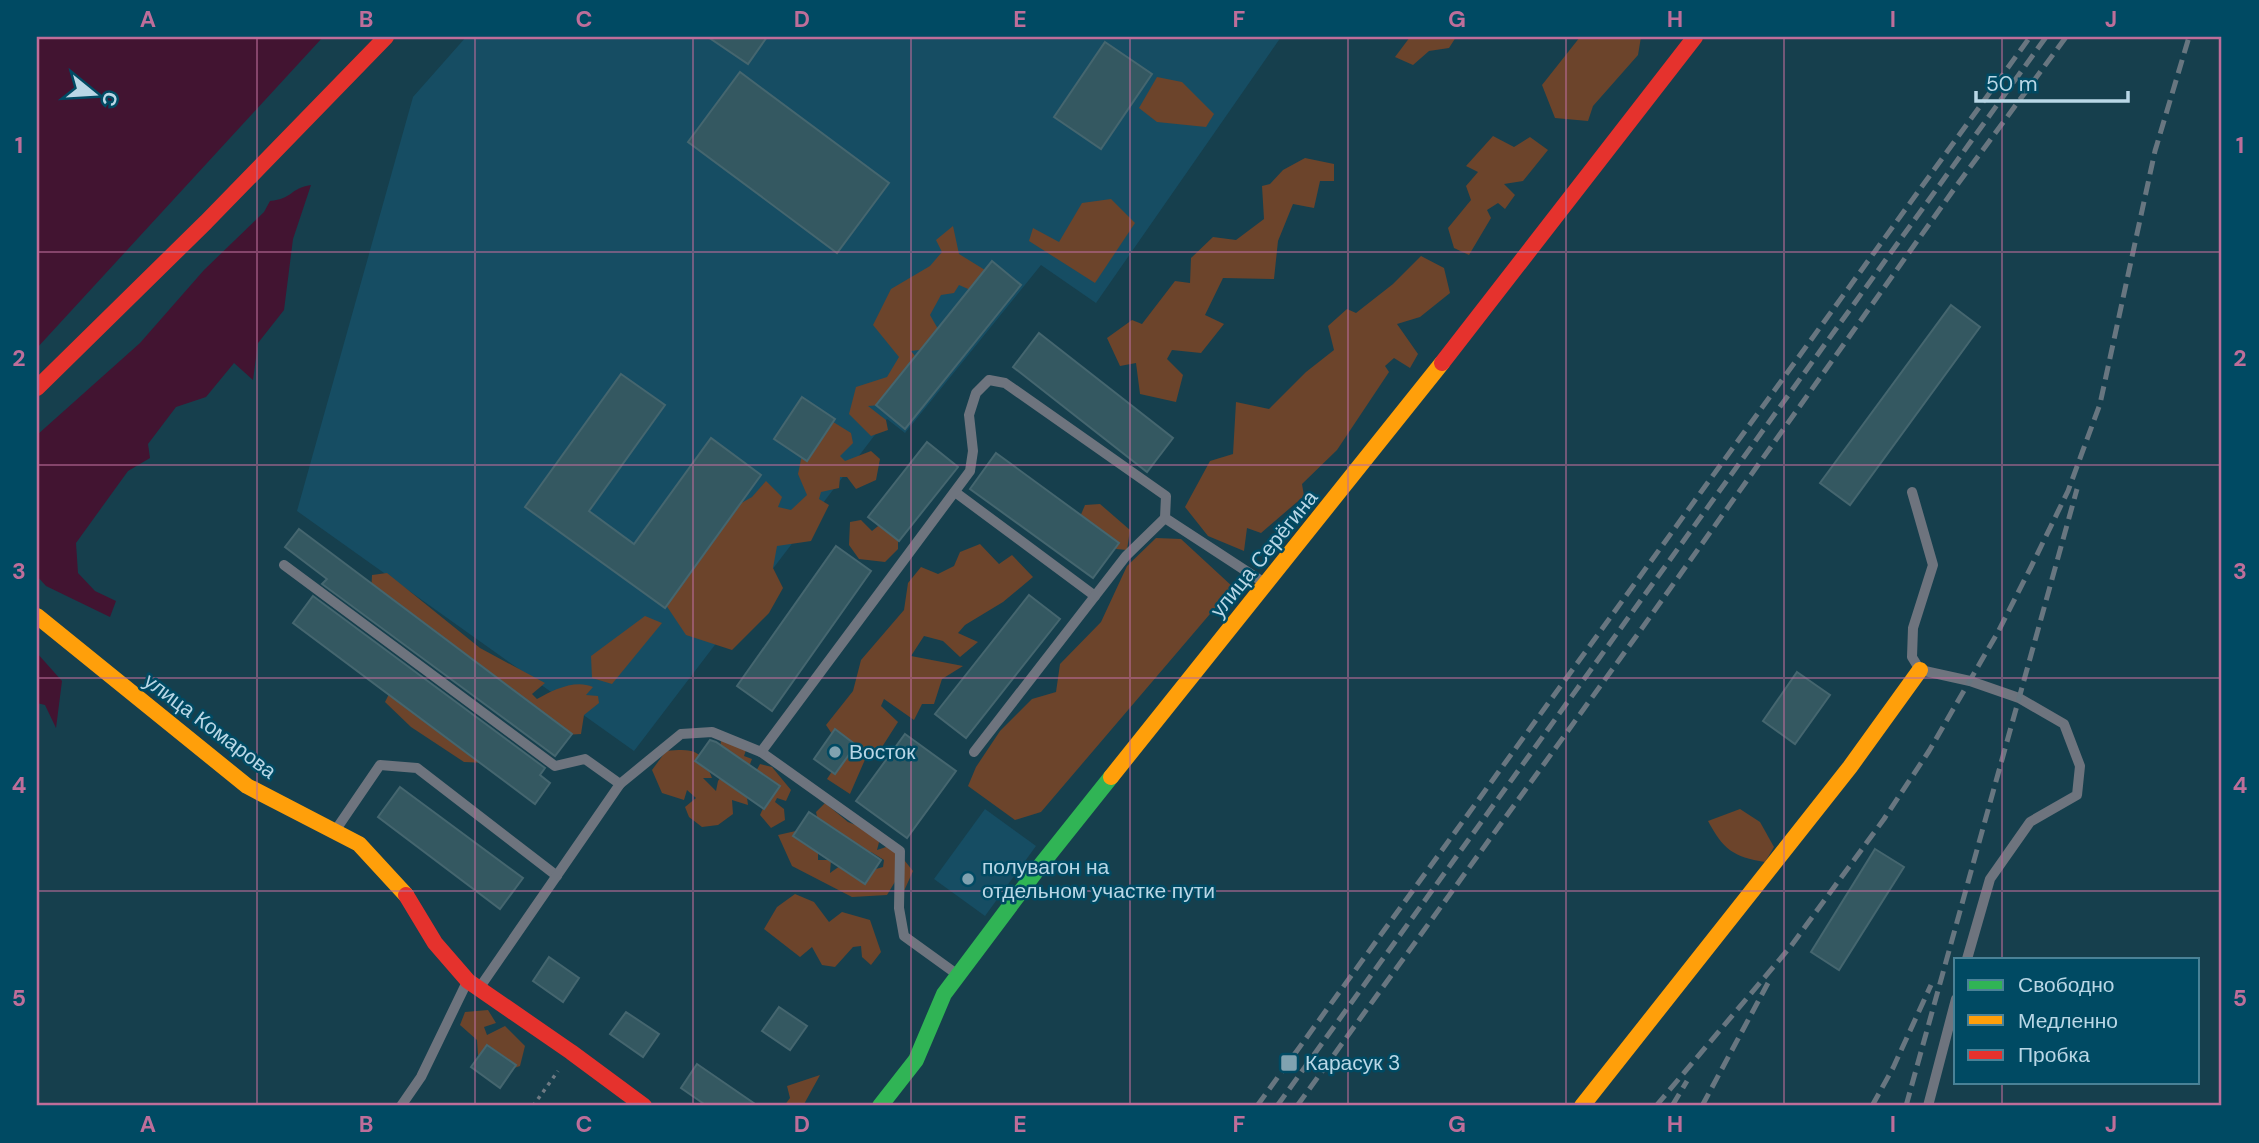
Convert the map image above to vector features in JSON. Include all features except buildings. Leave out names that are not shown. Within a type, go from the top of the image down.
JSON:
[{"type":"street","points":[[37,388],[206,222],[386,37]]},
{"type":"street","name":"улица Серёгина","points":[[880,1106],[936,1030],[944,994],[1040,866],[1390,431],[1695,37]]},
{"type":"street","name":"улица Комарова","points":[[37,616],[247,786],[359,844],[402,890],[435,943],[474,984],[644,1106]]},
{"type":"street","points":[[1581,1106],[1850,767],[1920,670]]},
{"type":"lane","points":[[761,752],[970,471],[973,451],[969,415],[976,393],[989,380],[1005,383],[1166,496],[1165,518],[1126,556],[974,752]]},
{"type":"lane","points":[[955,492],[1095,596]]},
{"type":"lane","points":[[1912,492],[1933,565],[1913,628],[1912,657],[1920,670],[1969,681],[2019,698],[2064,724],[2080,766],[2077,795],[2030,822],[1990,879],[1967,958]]},
{"type":"lane","points":[[1165,518],[1266,584]]},
{"type":"lane","points":[[284,565],[555,766],[585,760],[620,785]]},
{"type":"lane","points":[[406,1104],[474,984],[557,876],[620,785],[681,734],[712,732],[761,752],[900,851],[899,908],[904,936],[958,975]]},
{"type":"lane","points":[[335,831],[380,765],[416,768],[557,876]]},
{"type":"lane","points":[[1928,1106],[1954,1007]]},
{"type":"path","points":[[533,1106],[571,1052]]},
{"type":"shaded area","points":[[37,37],[323,37],[37,348]]},
{"type":"shaded area","points":[[466,37],[1281,37],[1096,303],[1041,265],[905,433],[887,419],[634,751],[297,511],[413,97]]},
{"type":"shaded area","points":[[1410,37],[1456,37],[1449,48],[1429,51],[1413,65],[1395,57]]},
{"type":"shaded area","points":[[1580,37],[1641,37],[1638,55],[1593,106],[1588,121],[1555,118],[1542,85]]},
{"type":"shaded area","points":[[1157,77],[1182,82],[1214,114],[1206,127],[1157,122],[1139,108]]},
{"type":"shaded area","points":[[1493,136],[1514,147],[1530,137],[1548,150],[1523,181],[1504,184],[1515,195],[1505,209],[1498,203],[1487,210],[1491,218],[1469,255],[1454,248],[1448,228],[1471,200],[1466,186],[1478,172],[1466,166]]},
{"type":"shaded area","points":[[1305,158],[1334,164],[1334,181],[1320,181],[1314,208],[1293,204],[1278,241],[1274,279],[1223,278],[1205,315],[1224,324],[1201,353],[1172,350],[1167,359],[1183,375],[1176,402],[1140,394],[1136,363],[1120,366],[1107,338],[1132,320],[1142,324],[1175,281],[1190,283],[1191,258],[1213,237],[1236,240],[1264,219],[1262,186],[1270,184],[1283,170]]},
{"type":"shaded area","points":[[311,185],[293,239],[284,310],[258,343],[253,380],[234,363],[206,397],[176,407],[148,444],[150,458],[128,471],[76,543],[78,573],[95,591],[116,601],[110,617],[46,586],[37,576],[37,435],[140,343],[204,270],[264,212],[270,201]]},
{"type":"shaded area","points":[[1111,199],[1135,223],[1095,283],[1029,241],[1033,228],[1059,242],[1082,203]]},
{"type":"shaded area","points":[[953,226],[959,254],[993,275],[975,292],[959,285],[954,293],[941,295],[930,315],[942,336],[934,348],[911,351],[924,367],[905,403],[868,406],[886,420],[888,430],[871,436],[849,414],[856,387],[887,377],[899,357],[873,325],[891,289],[930,266],[942,252],[936,240]]},
{"type":"shaded area","points":[[1421,256],[1444,268],[1450,293],[1420,317],[1397,324],[1418,354],[1410,368],[1394,358],[1385,366],[1389,372],[1337,450],[1302,484],[1304,496],[1261,533],[1247,528],[1244,551],[1208,536],[1185,507],[1210,461],[1233,454],[1236,402],[1269,409],[1306,372],[1334,350],[1328,326],[1347,309],[1356,313],[1393,284]]},
{"type":"shaded area","points":[[822,415],[851,433],[853,443],[840,456],[845,461],[871,451],[880,459],[876,480],[856,489],[847,477],[840,477],[839,488],[821,492],[819,499],[829,505],[811,541],[777,546],[773,568],[783,588],[769,613],[732,650],[686,635],[660,596],[729,510],[752,497],[766,481],[782,497],[778,507],[791,510],[807,495],[798,474],[803,450]]},
{"type":"shaded area","points":[[1100,504],[1130,530],[1127,550],[1106,548],[1077,524],[1085,505]]},
{"type":"shaded area","points":[[861,520],[872,531],[883,522],[898,535],[898,549],[885,562],[859,559],[849,545],[850,522]]},
{"type":"shaded area","points":[[1156,538],[1181,539],[1233,587],[1041,812],[1015,820],[968,786],[976,767],[1000,731],[1032,699],[1056,692],[1060,664],[1101,622],[1127,566]]},
{"type":"shaded area","points":[[980,544],[999,564],[1012,555],[1033,577],[1003,602],[965,625],[958,633],[978,642],[960,657],[943,641],[924,636],[911,656],[963,666],[942,679],[934,704],[922,704],[914,720],[884,699],[881,706],[898,722],[882,747],[867,755],[850,794],[827,779],[836,764],[838,746],[826,725],[853,691],[861,660],[904,610],[908,583],[921,567],[938,574],[954,566],[960,552]]},
{"type":"shaded area","points":[[387,573],[480,648],[545,683],[532,694],[537,699],[572,685],[593,687],[586,695],[598,696],[599,703],[584,715],[581,734],[565,735],[371,594],[372,575]]},
{"type":"shaded area","points":[[645,616],[662,623],[612,684],[592,678],[591,656]]},
{"type":"shaded area","points":[[37,653],[62,681],[56,728],[45,705],[37,703]]},
{"type":"shaded area","points":[[392,688],[487,763],[464,762],[411,727],[385,702]]},
{"type":"shaded area","points":[[721,736],[747,747],[744,756],[752,759],[747,772],[754,775],[760,764],[772,767],[791,790],[786,801],[777,798],[775,802],[784,809],[785,820],[771,828],[760,815],[769,795],[746,790],[748,805],[732,800],[733,814],[718,825],[702,827],[689,817],[685,807],[696,798],[687,790],[684,800],[662,793],[652,770],[666,751],[676,750],[691,751],[701,756],[712,778],[703,778],[716,791],[718,781],[724,773],[720,767]]},
{"type":"shaded area","points":[[825,803],[848,822],[881,835],[877,850],[892,845],[913,871],[904,891],[896,880],[887,895],[852,897],[792,866],[778,835],[809,828],[818,844],[818,860],[831,860],[830,873],[844,863],[858,874],[883,867],[884,860],[871,852],[855,859],[820,830],[816,812]]},
{"type":"shaded area","points":[[985,809],[1036,846],[985,916],[934,879]]},
{"type":"shaded area","points":[[1740,809],[1760,822],[1774,847],[1765,862],[1730,850],[1719,839],[1708,821]]},
{"type":"shaded area","points":[[795,894],[814,902],[829,922],[842,912],[870,920],[881,952],[871,965],[862,957],[861,946],[853,947],[835,967],[822,965],[812,947],[800,957],[764,929],[777,907]]},
{"type":"shaded area","points":[[488,1010],[496,1023],[484,1027],[487,1035],[505,1026],[525,1046],[520,1066],[502,1072],[478,1055],[477,1040],[460,1025],[465,1012]]},
{"type":"shaded area","points":[[820,1075],[803,1106],[784,1106],[790,1098],[787,1086]]},
{"type":"railway","points":[[1257,1106],[2030,37]]},
{"type":"railway","points":[[1277,1106],[2046,37]]},
{"type":"railway","points":[[1297,1106],[2066,37]]},
{"type":"railway","points":[[1656,1106],[1791,946],[1884,819],[1929,751],[1998,632],[2031,567],[2068,491],[2100,404],[2155,151],[2189,37]]},
{"type":"railway","points":[[1906,1106],[2077,489]]},
{"type":"railway","points":[[1702,1106],[1768,983]]},
{"type":"railway","points":[[1872,1106],[1893,1068],[1931,985]]},
{"type":"railway","points":[[1672,1106],[1687,1081]]},
{"type":"traffic: fast","points":[[880,1106],[916,1060],[944,994],[1111,777]]},
{"type":"traffic: slow","points":[[1111,777],[1442,363]]},
{"type":"traffic: slow","points":[[37,616],[247,786],[359,844],[406,895]]},
{"type":"traffic: slow","points":[[1582,1106],[1850,767],[1920,670]]},
{"type":"traffic: jam","points":[[37,388],[206,222],[386,37]]},
{"type":"traffic: jam","points":[[1442,363],[1695,37]]},
{"type":"traffic: jam","points":[[406,895],[435,943],[468,981],[644,1106]]},
{"type":"place","name":"Восток","points":[[835,752]]},
{"type":"place","name":"полувагон на отдельном участке пути","points":[[968,879]]},
{"type":"place","name":"Карасук 3","points":[[1289,1063]]}]
